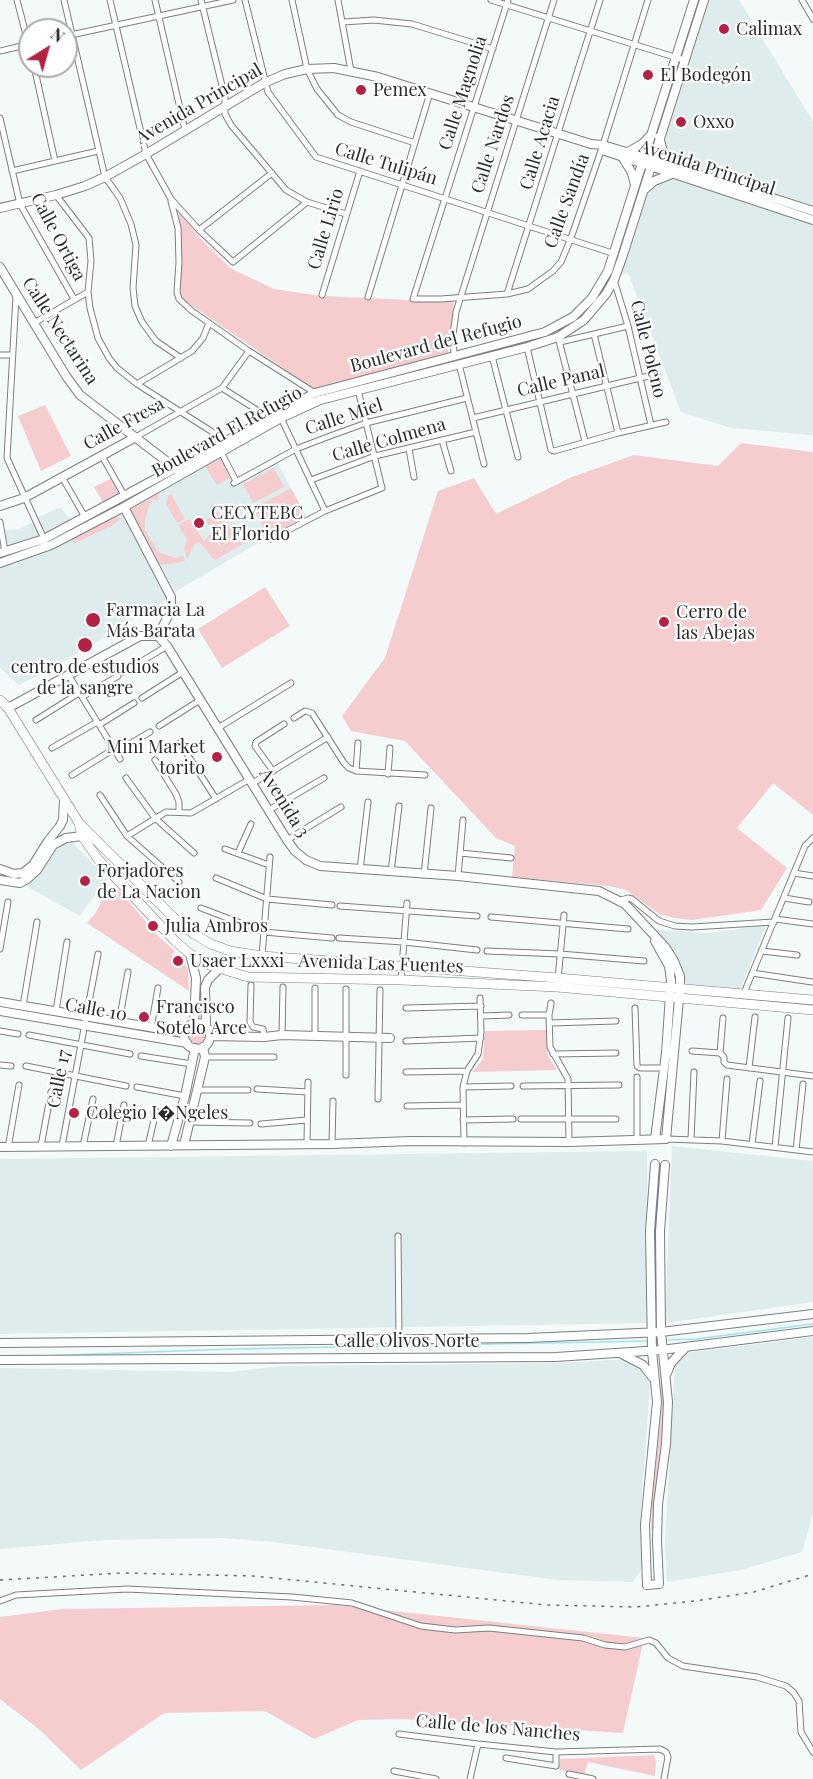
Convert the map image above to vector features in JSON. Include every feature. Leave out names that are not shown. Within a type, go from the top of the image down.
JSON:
[{"type":"main road","points":[[0,700],[8,708],[64,800]]},
{"type":"main road","name":"Avenida Las Fuentes","points":[[64,800],[98,859],[190,954],[219,969],[248,977],[557,983]]},
{"type":"main road","name":"Avenida Las Fuentes","points":[[85,834],[194,934],[230,951],[262,956],[402,966],[557,983],[675,992],[813,1010]]},
{"type":"main road","name":"Avenida Las Fuentes","points":[[675,992],[744,993],[813,1000]]},
{"type":"street","points":[[17,0],[22,18]]},
{"type":"street","points":[[64,0],[67,18]]},
{"type":"street","points":[[110,0],[146,154],[171,199],[199,230],[233,262],[307,202]]},
{"type":"street","points":[[155,0],[185,130]]},
{"type":"street","points":[[78,33],[158,16],[201,3],[233,0]]},
{"type":"street","name":"Calle Tulipán","points":[[245,0],[268,92],[316,157],[615,254]]},
{"type":"street","points":[[292,0],[308,69],[317,89],[338,115],[351,122],[415,143]]},
{"type":"street","points":[[338,0],[351,71]]},
{"type":"street","points":[[491,0],[507,3],[548,19],[680,60]]},
{"type":"street","name":"Calle Nardos","points":[[454,355],[453,335],[460,298],[554,0]]},
{"type":"street","name":"Calle Acacia","points":[[507,294],[600,0]]},
{"type":"street","name":"Calle Sandía","points":[[413,299],[507,294],[528,289],[553,271],[561,262],[602,148],[648,0]]},
{"type":"street","points":[[680,60],[694,0]]},
{"type":"street","points":[[648,163],[680,60],[704,0]]},
{"type":"street","points":[[802,0],[813,20]]},
{"type":"street","points":[[201,3],[225,114],[231,125],[286,190],[307,202],[346,214]]},
{"type":"street","name":"Calle Magnolia","points":[[413,299],[507,3]]},
{"type":"street","points":[[343,22],[374,20],[412,24],[493,49]]},
{"type":"street","points":[[0,51],[18,48]]},
{"type":"street","name":"Avenida Principal","points":[[0,208],[56,195],[105,177],[264,83],[285,74],[308,69],[334,68],[378,77],[558,133],[648,163],[672,174],[813,211]]},
{"type":"street","points":[[78,71],[105,177],[120,198],[131,224],[136,245],[133,288],[135,306],[142,322],[156,341],[181,358]]},
{"type":"street","points":[[37,78],[55,161]]},
{"type":"street","points":[[368,297],[430,93]]},
{"type":"street","name":"Calle Ortiga","points":[[0,118],[20,204],[74,299]]},
{"type":"street","points":[[655,136],[625,155],[632,173],[640,188],[672,174]]},
{"type":"street","points":[[655,136],[669,165]]},
{"type":"street","points":[[12,171],[98,150]]},
{"type":"street","name":"Avenida Principal","points":[[648,163],[669,165],[813,220]]},
{"type":"street","name":"Boulevard El Refugio","points":[[0,563],[51,545],[123,507],[179,471],[221,452],[281,418],[320,400],[559,339],[584,320],[614,280],[648,163]]},
{"type":"street","name":"Calle Lirio","points":[[322,295],[360,171]]},
{"type":"street","points":[[199,230],[272,173]]},
{"type":"street","name":"Boulevard del Refugio","points":[[2,552],[44,539],[124,495],[179,471],[225,440],[315,393],[545,332],[573,317],[602,285],[640,188]]},
{"type":"street","points":[[56,195],[88,238],[91,261],[88,292],[100,344],[117,368],[137,384],[225,440]]},
{"type":"street","points":[[171,199],[178,228],[177,296],[209,323],[315,393]]},
{"type":"street","name":"Calle Nectarina","points":[[0,267],[66,376],[80,395],[179,471]]},
{"type":"street","name":"Calle Poleno","points":[[614,280],[628,326],[651,425]]},
{"type":"street","points":[[34,323],[88,292]]},
{"type":"street","points":[[16,295],[7,458],[44,539]]},
{"type":"street","points":[[137,384],[181,358],[201,342],[209,323]]},
{"type":"street","points":[[585,441],[559,339],[628,326]]},
{"type":"street","points":[[594,334],[618,433]]},
{"type":"street","points":[[527,347],[551,450],[666,422]]},
{"type":"street","name":"Calle Fresa","points":[[0,506],[24,498],[222,387],[249,351]]},
{"type":"street","points":[[0,355],[12,355]]},
{"type":"street","points":[[492,356],[518,457]]},
{"type":"street","points":[[459,364],[484,464]]},
{"type":"street","name":"Calle Panal","points":[[473,418],[657,374]]},
{"type":"street","points":[[222,387],[268,417]]},
{"type":"street","points":[[272,539],[325,511],[382,488],[358,390]]},
{"type":"street","name":"Calle Miel","points":[[221,452],[235,482],[296,449],[366,423],[467,398]]},
{"type":"street","points":[[281,418],[325,511]]},
{"type":"street","name":"Calle Colmena","points":[[311,480],[375,456],[476,432]]},
{"type":"street","points":[[442,440],[451,471]]},
{"type":"street","points":[[409,449],[414,477]]},
{"type":"street","points":[[102,456],[124,495]]},
{"type":"street","points":[[0,459],[7,458]]},
{"type":"street","points":[[51,545],[52,539],[81,523],[83,518],[62,477]]},
{"type":"street","points":[[8,708],[140,636],[158,636],[171,610],[171,597],[123,507]]},
{"type":"street","points":[[0,522],[2,552]]},
{"type":"street","name":"Avenida 3","points":[[158,636],[167,646],[287,840],[306,860],[320,866],[458,876],[599,891],[621,900],[651,933],[680,976],[675,992]]},
{"type":"street","points":[[36,720],[167,646]]},
{"type":"street","points":[[142,698],[183,672]]},
{"type":"street","points":[[68,674],[120,759]]},
{"type":"street","points":[[218,728],[291,683]]},
{"type":"street","points":[[159,726],[200,700]]},
{"type":"street","points":[[52,748],[134,704]]},
{"type":"street","points":[[294,718],[305,711],[312,713],[344,763],[356,771],[425,775]]},
{"type":"street","points":[[273,771],[255,746],[255,742],[284,724]]},
{"type":"street","points":[[72,775],[150,732]]},
{"type":"street","points":[[127,836],[166,812],[191,813],[273,771],[328,737]]},
{"type":"street","points":[[180,743],[216,799]]},
{"type":"street","points":[[356,771],[358,743]]},
{"type":"street","points":[[388,774],[390,748]]},
{"type":"street","points":[[154,760],[176,795],[179,812]]},
{"type":"street","points":[[126,778],[155,818],[194,852]]},
{"type":"street","points":[[269,810],[324,778]]},
{"type":"street","points":[[100,795],[127,836],[179,882]]},
{"type":"street","points":[[0,880],[20,883],[37,870],[63,820],[64,800]]},
{"type":"street","points":[[360,870],[368,802]]},
{"type":"street","points":[[391,872],[399,806]]},
{"type":"street","points":[[287,840],[341,807]]},
{"type":"street","points":[[424,875],[431,808]]},
{"type":"street","points":[[458,876],[463,820]]},
{"type":"street","points":[[238,853],[250,824]]},
{"type":"street","points":[[0,868],[14,874],[23,873],[33,865],[50,843],[85,834]]},
{"type":"street","points":[[744,993],[794,873],[812,841]]},
{"type":"street","points":[[225,849],[269,865]]},
{"type":"street","points":[[460,853],[511,858]]},
{"type":"street","points":[[262,956],[270,857]]},
{"type":"street","points":[[794,873],[813,876]]},
{"type":"street","points":[[216,878],[267,899],[332,905]]},
{"type":"street","points":[[621,900],[628,897],[658,921],[675,926],[692,927],[774,920],[813,924]]},
{"type":"street","points":[[784,898],[809,902]]},
{"type":"street","points":[[0,949],[8,902]]},
{"type":"street","points":[[401,980],[407,903]]},
{"type":"street","points":[[340,906],[477,916]]},
{"type":"street","points":[[201,908],[264,932],[332,938]]},
{"type":"street","points":[[557,983],[564,915]]},
{"type":"street","points":[[490,917],[628,929]]},
{"type":"street","points":[[23,1006],[37,922]]},
{"type":"street","points":[[339,938],[477,950]]},
{"type":"street","points":[[56,1011],[67,942]]},
{"type":"street","points":[[487,951],[644,961]]},
{"type":"street","points":[[762,951],[797,955]]},
{"type":"street","name":"Calle 17","points":[[62,1146],[98,954]]},
{"type":"street","points":[[190,954],[195,978],[194,1023]]},
{"type":"street","points":[[171,1146],[192,1064],[199,1048],[209,1041],[210,1036],[206,1026],[205,987],[208,980],[219,969]]},
{"type":"street","points":[[119,1022],[128,972]]},
{"type":"street","points":[[752,973],[812,982]]},
{"type":"street","points":[[251,985],[250,1022],[253,1027],[263,1029],[264,1037]]},
{"type":"street","points":[[282,1035],[283,987]]},
{"type":"street","points":[[151,1028],[158,988]]},
{"type":"street","points":[[315,988],[315,1036]]},
{"type":"street","points":[[346,989],[346,1075]]},
{"type":"street","points":[[378,1099],[380,990]]},
{"type":"street","points":[[655,1139],[675,992]]},
{"type":"street","points":[[666,1139],[675,992]]},
{"type":"street","points":[[464,1143],[463,1087],[467,1071],[478,1054],[482,1016],[480,998]]},
{"type":"street","name":"Calle 10","points":[[0,1002],[56,1011],[86,1021],[187,1043]]},
{"type":"street","points":[[551,1003],[550,1047],[569,1086],[569,1142]]},
{"type":"street","points":[[405,1008],[481,1006]]},
{"type":"street","points":[[635,1008],[638,1067],[664,1068]]},
{"type":"street","name":"Calle 10","points":[[0,1011],[86,1021],[119,1022],[185,1033]]},
{"type":"street","points":[[482,1016],[509,1015]]},
{"type":"street","points":[[522,1015],[549,1015]]},
{"type":"street","points":[[749,1068],[755,1017]]},
{"type":"street","points":[[720,1053],[723,1018]]},
{"type":"street","points":[[775,1147],[788,1018]]},
{"type":"street","points":[[549,1023],[616,1021]]},
{"type":"street","points":[[184,1145],[199,1090],[205,1057],[199,1048],[187,1043],[185,1033],[194,1023],[206,1026]]},
{"type":"street","points":[[0,1031],[18,1034]]},
{"type":"street","points":[[29,1035],[130,1054]]},
{"type":"street","points":[[210,1036],[390,1038]]},
{"type":"street","points":[[406,1041],[481,1038]]},
{"type":"street","points":[[692,1051],[720,1053],[727,1065],[813,1076]]},
{"type":"street","points":[[553,1054],[616,1053]]},
{"type":"street","points":[[141,1056],[192,1064]]},
{"type":"street","points":[[205,1057],[274,1057]]},
{"type":"street","points":[[0,1065],[11,1066]]},
{"type":"street","points":[[26,1066],[126,1086]]},
{"type":"street","points":[[406,1072],[467,1071]]},
{"type":"street","points":[[691,1139],[694,1072]]},
{"type":"street","points":[[637,1139],[638,1077]]},
{"type":"street","points":[[722,1141],[727,1079]]},
{"type":"street","points":[[752,1144],[760,1081]]},
{"type":"street","points":[[307,1144],[308,1082]]},
{"type":"street","points":[[796,1150],[803,1084]]},
{"type":"street","points":[[19,1085],[4,1148],[691,1139],[813,1152]]},
{"type":"street","points":[[523,1086],[619,1085]]},
{"type":"street","points":[[463,1087],[511,1086]]},
{"type":"street","points":[[137,1087],[185,1096]]},
{"type":"street","points":[[257,1089],[308,1092]]},
{"type":"street","points":[[199,1090],[248,1090]]},
{"type":"street","points":[[41,1146],[51,1092]]},
{"type":"street","points":[[83,1146],[93,1099]]},
{"type":"street","points":[[332,1144],[333,1101]]},
{"type":"street","points":[[116,1146],[124,1105]]},
{"type":"street","points":[[407,1107],[462,1105]]},
{"type":"street","points":[[148,1146],[156,1111]]},
{"type":"street","points":[[463,1120],[513,1119]]},
{"type":"street","points":[[521,1119],[616,1119]]},
{"type":"street","points":[[261,1124],[307,1120]]},
{"type":"street","points":[[190,1122],[250,1123]]},
{"type":"street","points":[[656,1332],[660,1164],[650,1231],[657,1350],[655,1426],[646,1502],[647,1585],[659,1584],[658,1504],[666,1444],[668,1402],[666,1377],[657,1350]]},
{"type":"street","points":[[650,1231],[660,1231]]},
{"type":"street","points":[[398,1236],[399,1340]]},
{"type":"street","name":"Calle Olivos Norte","points":[[0,1342],[182,1343],[528,1338],[656,1332],[813,1314]]},
{"type":"street","name":"Calle Olivos Norte","points":[[0,1360],[556,1357],[687,1347],[813,1331]]},
{"type":"street","points":[[145,1358],[151,1350],[147,1343]]},
{"type":"street","points":[[182,1343],[174,1349],[174,1352],[183,1358]]},
{"type":"street","points":[[666,1377],[671,1363],[687,1347]]},
{"type":"street","points":[[619,1353],[634,1358],[643,1365],[651,1373],[656,1383]]},
{"type":"street","points":[[645,1548],[657,1548]]},
{"type":"street","points":[[0,1602],[16,1595],[127,1589],[292,1597],[352,1603],[421,1626],[455,1630],[489,1628],[583,1638],[605,1645],[625,1647],[652,1641],[668,1658],[683,1666],[757,1677],[786,1686],[799,1701],[801,1732],[813,1752]]},
{"type":"street","name":"Calle de los Nanches","points":[[399,1734],[556,1752],[660,1749],[666,1752],[668,1757],[664,1779]]},
{"type":"street","points":[[470,1779],[478,1744]]},
{"type":"street","points":[[506,1758],[556,1766],[556,1752]]},
{"type":"street","points":[[394,1771],[436,1779]]},
{"type":"street","points":[[569,1774],[593,1779]]},
{"type":"shaded area","points":[[708,0],[739,0],[813,122],[813,435],[731,428],[681,412],[628,273],[611,277],[659,156]]},
{"type":"shaded area","points":[[179,212],[198,236],[230,268],[274,289],[321,296],[454,302],[448,353],[316,391],[175,294]]},
{"type":"shaded area","points":[[45,405],[71,456],[41,471],[18,416]]},
{"type":"shaded area","points":[[741,443],[813,452],[813,815],[773,783],[737,828],[787,868],[761,910],[692,920],[659,914],[626,890],[609,886],[512,877],[515,846],[496,838],[405,741],[351,731],[342,716],[385,658],[438,491],[474,478],[496,514],[572,477],[634,455],[718,466]]},
{"type":"shaded area","name":"CECYTEBC El Florido","points":[[220,457],[235,485],[277,462],[291,488],[253,508],[268,537],[175,592],[129,508]]},
{"type":"shaded area","points":[[220,457],[231,477],[217,485],[205,466]]},
{"type":"shaded area","points":[[274,468],[284,487],[253,503],[243,484]]},
{"type":"shaded area","points":[[112,478],[121,495],[104,504],[94,487]]},
{"type":"shaded area","points":[[291,488],[306,516],[268,537],[253,508]]},
{"type":"shaded area","points":[[159,492],[158,500],[151,499],[145,530],[158,552],[175,558],[183,556],[185,561],[160,565],[129,508]]},
{"type":"shaded area","points":[[171,494],[185,519],[177,523],[166,504]]},
{"type":"shaded area","points":[[61,507],[71,522],[44,536],[36,518]]},
{"type":"shaded area","points":[[123,510],[170,597],[48,671],[19,685],[0,668],[0,567],[16,564]]},
{"type":"shaded area","points":[[223,510],[230,522],[213,532],[206,520]]},
{"type":"shaded area","points":[[116,516],[121,519],[111,526],[75,543],[71,540]]},
{"type":"shaded area","points":[[189,519],[204,541],[210,534],[220,547],[245,533],[250,540],[215,560],[199,542],[195,544],[187,559],[184,548],[187,539],[178,525]]},
{"type":"shaded area","points":[[33,522],[42,537],[7,549],[5,530],[20,529]]},
{"type":"shaded area","points":[[232,524],[238,536],[221,546],[214,534]]},
{"type":"shaded area","points":[[265,587],[290,626],[222,668],[198,629]]},
{"type":"shaded area","points":[[62,841],[72,842],[107,879],[80,916],[24,885]]},
{"type":"shaded area","points":[[118,889],[157,935],[175,951],[172,955],[175,959],[183,961],[188,969],[189,991],[87,923],[95,914],[107,892]]},
{"type":"shaded area","points":[[766,925],[740,990],[687,985],[673,955],[656,930],[711,933]]},
{"type":"shaded area","points":[[197,1025],[204,1028],[207,1035],[204,1042],[197,1045],[190,1042],[187,1035],[190,1028]]},
{"type":"shaded area","points":[[546,1030],[548,1056],[557,1070],[472,1072],[483,1059],[485,1031]]},
{"type":"shaded area","points":[[672,1146],[813,1161],[813,1302],[665,1323]]},
{"type":"shaded area","points":[[647,1151],[648,1323],[0,1334],[0,1159]]},
{"type":"shaded area","points":[[813,1337],[813,1513],[802,1552],[740,1570],[667,1582],[665,1541],[675,1363],[684,1353]]},
{"type":"shaded area","points":[[659,1357],[665,1400],[653,1531],[651,1529],[652,1502],[662,1405]]},
{"type":"shaded area","points":[[628,1359],[643,1370],[650,1386],[641,1508],[641,1570],[633,1582],[557,1580],[274,1542],[224,1538],[104,1540],[0,1549],[0,1368],[229,1372],[281,1366],[564,1363]]},
{"type":"shaded area","points":[[337,1605],[644,1638],[623,1733],[404,1719],[358,1720],[314,1739],[265,1711],[164,1713],[81,1770],[40,1730],[0,1699],[0,1617],[62,1609]]},
{"type":"shaded area","points":[[654,1755],[655,1776],[588,1762],[584,1775],[559,1770],[560,1759]]},
{"type":"waterway","points":[[665,1340],[696,1339],[813,1324]]},
{"type":"waterway","points":[[41,1356],[234,1349],[648,1341]]},
{"type":"railway","points":[[0,1580],[122,1573],[253,1576],[547,1605],[636,1607],[754,1592],[813,1574]]},
{"type":"place","name":"Calimax","points":[[724,29]]},
{"type":"place","name":"El Bodegón","points":[[648,75]]},
{"type":"place","name":"Pemex","points":[[361,90]]},
{"type":"place","name":"Oxxo","points":[[681,122]]},
{"type":"place","name":"CECYTEBC El Florido","points":[[199,523]]},
{"type":"place","name":"Farmacia La Más Barata","points":[[93,620]]},
{"type":"place","name":"Cerro de las Abejas","points":[[664,622]]},
{"type":"place","name":"centro de estudios de la sangre","points":[[85,645]]},
{"type":"place","name":"Mini Market torito","points":[[217,757]]},
{"type":"place","name":"Forjadores de La Nacion","points":[[85,881]]},
{"type":"place","name":"Julia Ambros","points":[[153,926]]},
{"type":"place","name":"Usaer Lxxxi","points":[[178,961]]},
{"type":"place","name":"Francisco Sotelo Arce","points":[[144,1017]]},
{"type":"place","name":"Colegio I�Ngeles","points":[[74,1113]]}]
